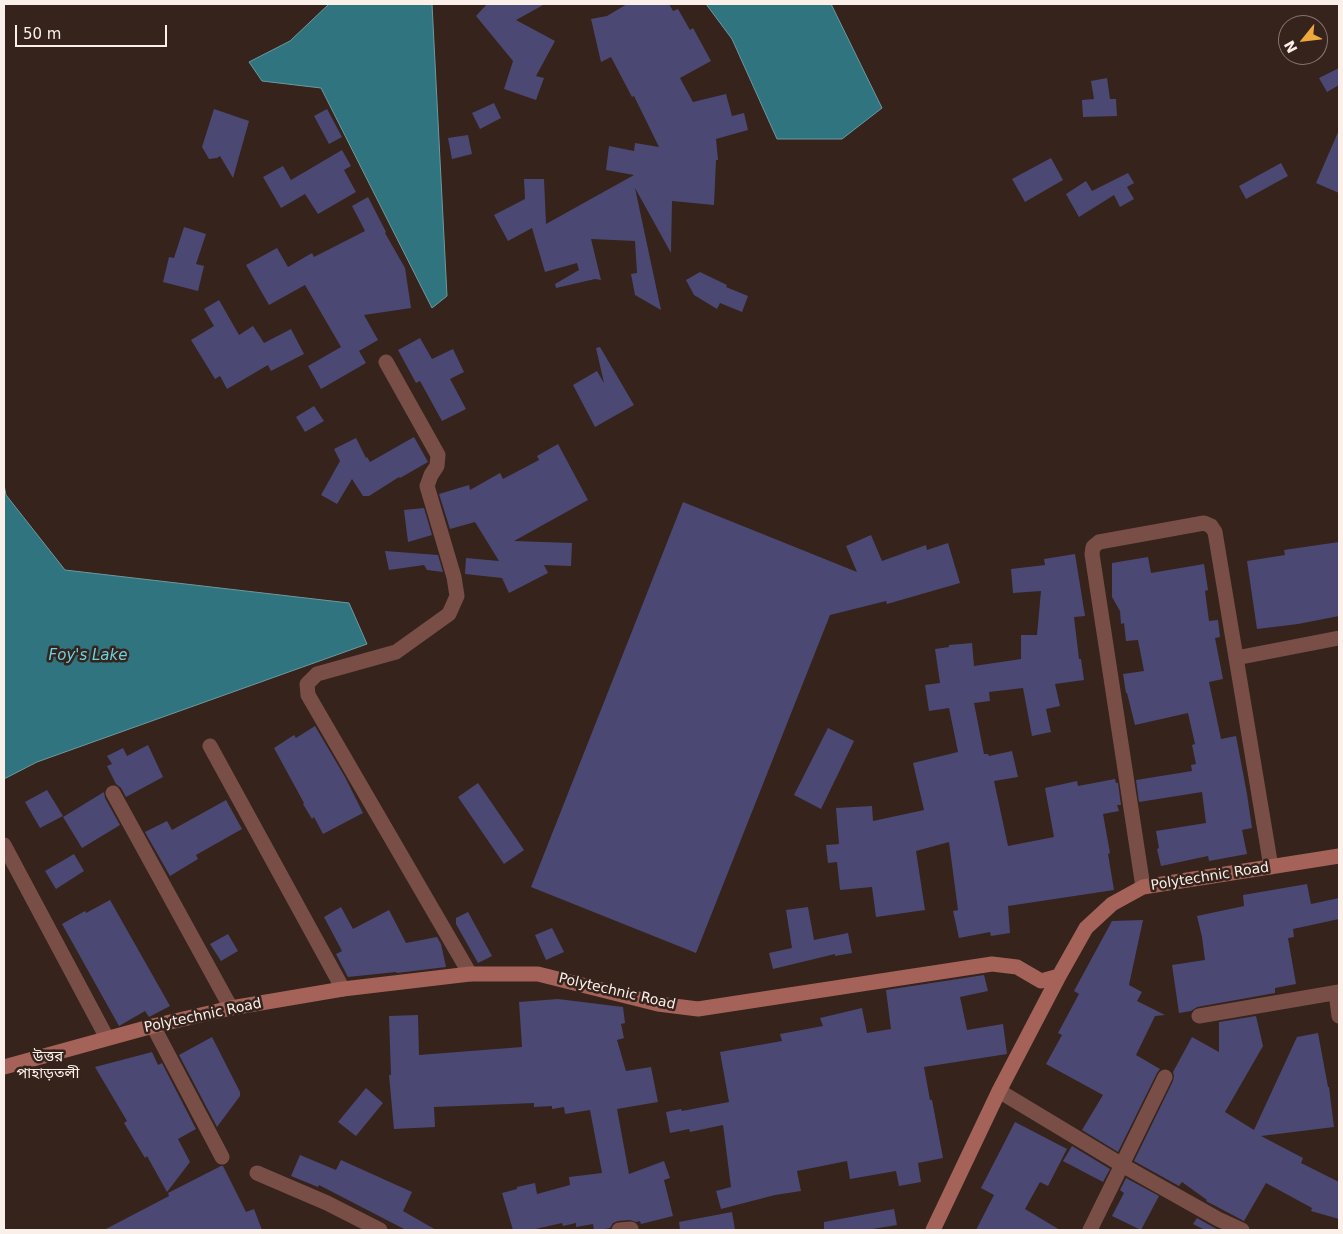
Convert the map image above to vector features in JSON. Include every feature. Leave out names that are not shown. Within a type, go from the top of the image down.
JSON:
[{"type":"street","points":[[386,362],[438,455],[437,466],[427,486],[454,577],[457,596],[449,614],[396,652],[317,674],[307,684],[308,695],[470,974]]},
{"type":"street","points":[[1143,887],[1092,554],[1093,547],[1099,542],[1108,540],[1204,523],[1211,526],[1214,532],[1270,867]]},
{"type":"street","points":[[1236,658],[1339,638]]},
{"type":"street","points":[[210,746],[343,989]]},
{"type":"street","points":[[113,793],[231,1008]]},
{"type":"street","points":[[4,845],[106,1038]]},
{"type":"street","name":"Polytechnic Road","points":[[4,1067],[106,1038],[231,1008],[343,989],[470,974],[538,974],[658,1004],[698,1009],[992,964],[1017,967],[1041,981],[1058,976],[1086,928],[1112,904],[1143,887],[1339,856]]},
{"type":"street","points":[[932,1230],[999,1091],[1058,976]]},
{"type":"street","points":[[1199,1016],[1338,993],[1339,1016]]},
{"type":"street","points":[[153,1026],[222,1158]]},
{"type":"street","points":[[1090,1230],[1165,1077]]},
{"type":"street","points":[[999,1091],[1122,1165],[1218,1219],[1242,1230]]},
{"type":"street","points":[[257,1173],[327,1203],[380,1230]]},
{"type":"water","points":[[329,4],[432,4],[447,296],[432,308],[321,88],[262,81],[249,62],[290,41]]},
{"type":"water","points":[[706,4],[831,4],[882,108],[842,139],[777,139],[732,39]]},
{"type":"water","name":"Foy's Lake","points":[[4,485],[6,495],[65,570],[349,603],[367,644],[37,762],[4,779]]},
{"type":"building","points":[[487,4],[545,4],[516,20],[555,41],[536,76],[544,78],[536,100],[504,89],[513,61],[476,16]]},
{"type":"building","points":[[627,4],[669,4],[673,11],[678,9],[690,30],[693,28],[711,61],[680,78],[693,102],[726,94],[732,116],[744,113],[748,130],[716,139],[718,160],[716,160],[714,205],[672,201],[671,253],[635,188],[661,310],[635,295],[631,274],[637,273],[635,241],[591,239],[601,280],[595,279],[556,288],[555,284],[579,270],[577,263],[545,272],[532,228],[508,241],[494,215],[525,199],[524,179],[544,179],[546,224],[634,175],[606,170],[609,146],[634,151],[635,143],[659,147],[634,96],[632,97],[611,57],[601,62],[591,19],[607,16]]},
{"type":"building","points":[[1339,68],[1339,85],[1327,92],[1319,78]]},
{"type":"building","points":[[1107,78],[1110,99],[1116,99],[1117,116],[1083,117],[1082,100],[1094,99],[1091,81]]},
{"type":"building","points":[[494,103],[501,118],[480,129],[472,113]]},
{"type":"building","points":[[214,109],[249,121],[233,178],[220,156],[209,159],[202,147]]},
{"type":"building","points":[[327,109],[342,137],[329,144],[314,116]]},
{"type":"building","points":[[1339,130],[1339,193],[1316,183]]},
{"type":"building","points":[[468,135],[472,154],[452,159],[448,138]]},
{"type":"building","points":[[342,150],[351,166],[344,170],[356,192],[318,214],[305,194],[281,208],[263,177],[283,166],[291,180]]},
{"type":"building","points":[[1051,158],[1063,180],[1025,202],[1012,179]]},
{"type":"building","points":[[1281,163],[1288,176],[1246,199],[1239,186]]},
{"type":"building","points":[[1128,173],[1134,183],[1127,187],[1134,199],[1120,207],[1114,195],[1079,217],[1066,194],[1086,181],[1092,191]]},
{"type":"building","points":[[368,197],[385,233],[405,268],[411,308],[364,315],[378,340],[359,351],[366,363],[321,389],[308,366],[341,347],[305,285],[269,305],[246,265],[277,248],[288,267],[312,253],[314,257],[365,231],[352,206]]},
{"type":"building","points":[[184,227],[206,234],[196,264],[204,266],[198,291],[163,282],[169,257],[174,258]]},
{"type":"building","points":[[700,272],[727,285],[726,287],[748,296],[742,312],[720,303],[717,309],[694,295],[686,280]]},
{"type":"building","points":[[219,300],[239,335],[253,326],[264,343],[291,329],[304,354],[271,371],[268,365],[227,389],[220,376],[215,379],[191,340],[214,326],[204,309]]},
{"type":"building","points":[[420,338],[432,359],[453,349],[464,372],[450,379],[466,409],[442,421],[420,381],[416,383],[398,350]]},
{"type":"building","points":[[600,347],[634,405],[595,427],[573,385],[597,371],[604,383],[596,348]]},
{"type":"building","points":[[314,406],[324,421],[305,432],[296,417]]},
{"type":"building","points":[[414,437],[428,462],[369,496],[363,496],[352,479],[337,504],[321,495],[340,461],[334,449],[356,438],[370,462]]},
{"type":"building","points":[[558,444],[588,500],[514,541],[572,543],[571,566],[544,565],[548,573],[509,593],[502,578],[465,574],[466,558],[499,561],[475,522],[450,529],[439,494],[469,485],[470,490],[500,473],[503,479],[539,460],[537,456]]},
{"type":"building","points":[[683,502],[857,572],[846,546],[871,535],[882,561],[926,545],[927,550],[948,543],[960,583],[887,604],[886,601],[830,615],[696,953],[531,887]]},
{"type":"building","points":[[424,508],[432,535],[408,542],[404,510]]},
{"type":"building","points":[[1339,542],[1339,616],[1257,629],[1247,561],[1285,555],[1284,550]]},
{"type":"building","points":[[385,551],[438,555],[443,572],[427,570],[424,565],[389,570]]},
{"type":"building","points":[[1075,554],[1085,616],[1074,617],[1079,659],[1081,659],[1084,680],[1055,684],[1060,706],[1046,709],[1051,732],[1032,736],[1023,688],[989,692],[990,701],[974,703],[984,754],[989,756],[1012,751],[1018,777],[994,781],[1008,846],[1054,837],[1045,788],[1077,781],[1078,786],[1115,779],[1116,783],[1118,783],[1121,805],[1117,805],[1119,811],[1103,814],[1114,890],[1008,906],[1010,933],[991,936],[990,932],[959,938],[953,911],[958,910],[949,842],[916,851],[925,910],[876,917],[872,887],[840,890],[837,862],[828,863],[826,845],[839,844],[836,808],[872,806],[873,821],[924,810],[913,763],[958,752],[949,708],[929,711],[925,685],[940,683],[935,649],[949,647],[949,645],[972,643],[974,666],[1021,659],[1021,635],[1037,635],[1041,591],[1013,593],[1011,569],[1045,565],[1044,559]]},
{"type":"building","points":[[1148,557],[1151,573],[1204,564],[1208,590],[1205,591],[1209,621],[1218,620],[1220,637],[1215,638],[1223,679],[1209,682],[1221,739],[1236,736],[1252,828],[1242,830],[1247,854],[1209,861],[1208,856],[1161,866],[1157,849],[1159,848],[1156,831],[1206,823],[1202,792],[1139,802],[1136,780],[1192,771],[1191,765],[1196,764],[1192,745],[1195,744],[1188,713],[1135,725],[1126,693],[1123,674],[1144,671],[1138,640],[1126,641],[1124,623],[1121,624],[1120,611],[1112,597],[1112,563]]},
{"type":"building","points":[[315,726],[345,777],[363,813],[323,834],[314,817],[312,819],[303,804],[274,748],[294,735],[296,738]]},
{"type":"building","points":[[828,728],[854,741],[821,809],[794,795]]},
{"type":"building","points":[[148,745],[163,777],[126,797],[121,788],[116,784],[107,766],[112,764],[107,756],[123,748],[127,756]]},
{"type":"building","points":[[478,783],[524,850],[504,864],[458,797]]},
{"type":"building","points":[[47,790],[63,816],[40,828],[25,802]]},
{"type":"building","points":[[104,792],[105,798],[120,825],[82,848],[63,817]]},
{"type":"building","points":[[226,800],[242,829],[196,855],[198,859],[170,876],[145,832],[167,821],[172,830]]},
{"type":"building","points":[[74,854],[84,871],[56,889],[45,871]]},
{"type":"building","points":[[1307,884],[1311,904],[1339,898],[1339,919],[1293,929],[1294,937],[1288,938],[1296,984],[1275,988],[1275,993],[1197,1007],[1191,1011],[1179,1013],[1172,965],[1205,960],[1197,916],[1244,906],[1243,895]]},
{"type":"building","points":[[110,900],[170,1006],[149,1017],[145,1011],[119,1026],[62,924]]},
{"type":"building","points":[[341,907],[353,929],[389,910],[406,943],[437,937],[441,944],[446,967],[348,977],[336,954],[342,951],[324,917]]},
{"type":"building","points":[[808,907],[814,940],[848,933],[852,953],[835,956],[835,954],[773,969],[769,953],[792,948],[786,910]]},
{"type":"building","points":[[468,912],[492,956],[478,963],[456,924],[456,918]]},
{"type":"building","points":[[1143,920],[1129,985],[1142,992],[1137,1001],[1165,1015],[1155,1016],[1136,1055],[1160,1069],[1118,1152],[1082,1130],[1103,1095],[1046,1064],[1062,1035],[1058,1033],[1079,994],[1074,991],[1112,921]]},
{"type":"building","points":[[552,928],[564,952],[546,960],[535,935]]},
{"type":"building","points":[[228,934],[238,951],[221,961],[210,944]]},
{"type":"building","points":[[984,975],[988,991],[960,997],[967,1030],[1003,1024],[1007,1054],[924,1067],[943,1158],[918,1163],[921,1182],[899,1186],[896,1171],[850,1179],[847,1161],[797,1171],[801,1191],[775,1195],[721,1209],[716,1191],[731,1187],[723,1125],[690,1132],[689,1129],[670,1133],[666,1112],[681,1109],[682,1111],[729,1102],[720,1052],[782,1041],[780,1034],[823,1026],[820,1018],[862,1008],[867,1033],[891,1029],[886,990]]},
{"type":"building","points":[[558,999],[623,1007],[625,1023],[621,1024],[624,1038],[617,1040],[626,1071],[651,1067],[658,1102],[617,1109],[629,1174],[664,1161],[670,1178],[664,1180],[673,1216],[641,1224],[640,1221],[618,1221],[613,1223],[610,1228],[600,1230],[594,1230],[593,1224],[576,1227],[576,1223],[563,1226],[562,1223],[531,1230],[513,1230],[502,1193],[535,1183],[537,1194],[570,1185],[569,1177],[602,1173],[590,1110],[565,1114],[564,1107],[552,1109],[552,1106],[534,1107],[534,1103],[434,1107],[435,1127],[394,1129],[389,1075],[391,1075],[389,1016],[418,1015],[419,1055],[522,1047],[519,1002]]},
{"type":"building","points":[[1256,1016],[1263,1046],[1225,1112],[1254,1130],[1297,1037],[1318,1033],[1329,1087],[1334,1127],[1261,1136],[1303,1158],[1301,1163],[1339,1182],[1339,1219],[1311,1211],[1312,1208],[1266,1183],[1244,1221],[1206,1201],[1182,1182],[1179,1186],[1134,1161],[1173,1081],[1173,1072],[1192,1037],[1219,1052],[1219,1022]]},
{"type":"building","points":[[212,1037],[240,1092],[240,1096],[217,1127],[179,1055]]},
{"type":"building","points":[[152,1052],[158,1065],[162,1063],[196,1129],[178,1139],[190,1162],[167,1192],[147,1156],[145,1158],[124,1123],[127,1121],[95,1067]]},
{"type":"building","points":[[366,1088],[383,1103],[356,1136],[338,1122]]},
{"type":"building","points":[[1015,1122],[1067,1149],[1048,1186],[1040,1182],[1025,1209],[1060,1230],[976,1230],[994,1195],[981,1188]]},
{"type":"building","points":[[1072,1146],[1110,1169],[1103,1182],[1063,1161]]},
{"type":"building","points":[[300,1155],[336,1170],[341,1160],[412,1192],[403,1211],[436,1230],[406,1230],[319,1185],[318,1187],[291,1176]]},
{"type":"building","points":[[223,1166],[246,1212],[254,1209],[262,1230],[104,1230],[169,1196],[168,1193]]},
{"type":"building","points":[[1126,1178],[1159,1196],[1141,1230],[1112,1216],[1124,1193],[1120,1190]]},
{"type":"building","points":[[894,1209],[897,1225],[866,1230],[824,1230],[824,1222]]},
{"type":"building","points":[[732,1212],[735,1230],[680,1230],[679,1222]]},
{"type":"building","points":[[1197,1218],[1219,1230],[1205,1230],[1193,1224]]},
{"type":"district","name":"উত্তর পাহাড়তলী","points":[[48,1066]]}]
